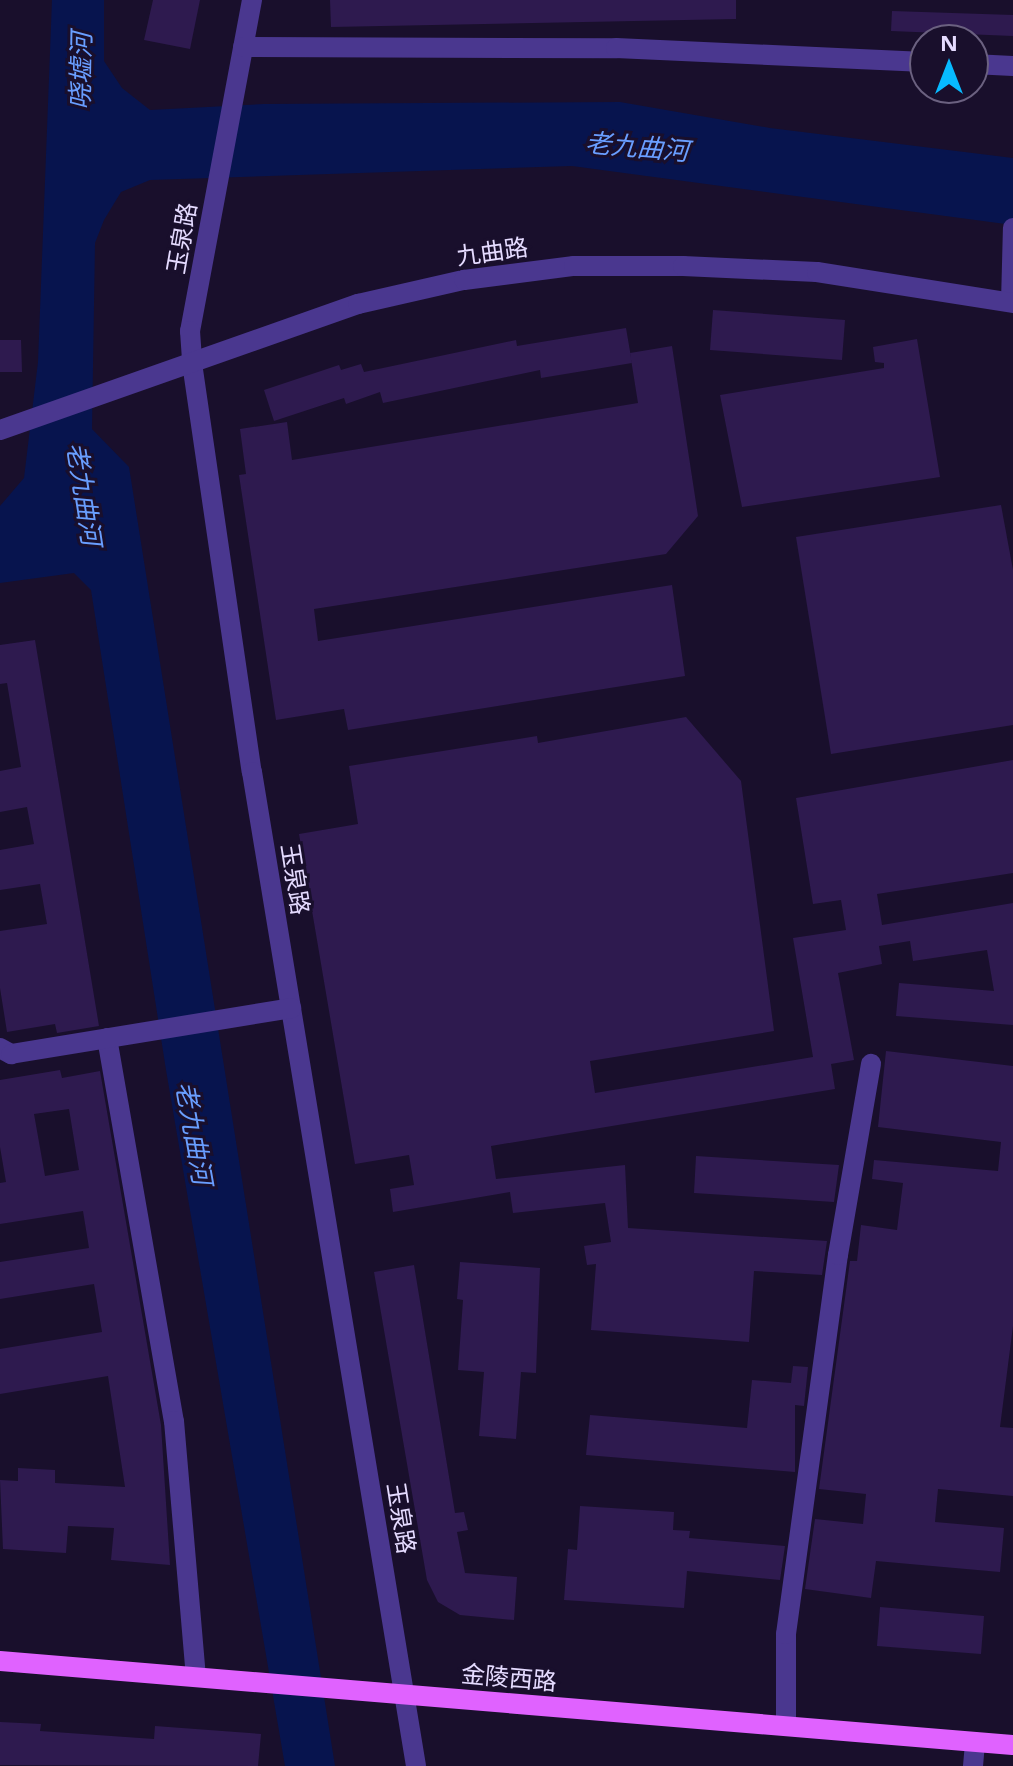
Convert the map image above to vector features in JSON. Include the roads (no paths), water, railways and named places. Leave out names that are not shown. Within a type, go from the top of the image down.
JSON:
[{"type":"main road","name":"金陵西路","points":[[0,1661],[1013,1745]]},
{"type":"street","name":"玉泉路","points":[[252,0],[190,331],[192,363],[291,1008],[416,1766]]},
{"type":"street","points":[[243,47],[616,48],[909,61]]},
{"type":"street","points":[[989,65],[1013,66]]},
{"type":"street","points":[[1012,234],[1012,302]]},
{"type":"street","name":"九曲路","points":[[0,430],[358,304],[464,280],[574,266],[817,272],[1012,302]]},
{"type":"street","points":[[0,1048],[11,1054],[291,1008]]},
{"type":"street","points":[[107,1038],[174,1421],[196,1677]]},
{"type":"street","points":[[786,1726],[786,1634],[838,1255],[871,1064]]},
{"type":"street","points":[[973,1766],[975,1742]]},
{"type":"water","points":[[52,0],[104,0],[104,61],[122,88],[150,110],[264,104],[620,102],[770,128],[1013,158],[1013,225],[572,166],[150,180],[121,192],[104,220],[95,243],[92,429],[129,467],[335,1766],[285,1766],[166,1070],[91,590],[74,573],[0,583],[0,506],[24,478],[38,362]]},
{"type":"water label","name":"哓墟河","points":[[81,71]]},
{"type":"water label","name":"老九曲河","points":[[637,147]]},
{"type":"water label","name":"老九曲河","points":[[84,494]]},
{"type":"water label","name":"老九曲河","points":[[194,1133]]}]
